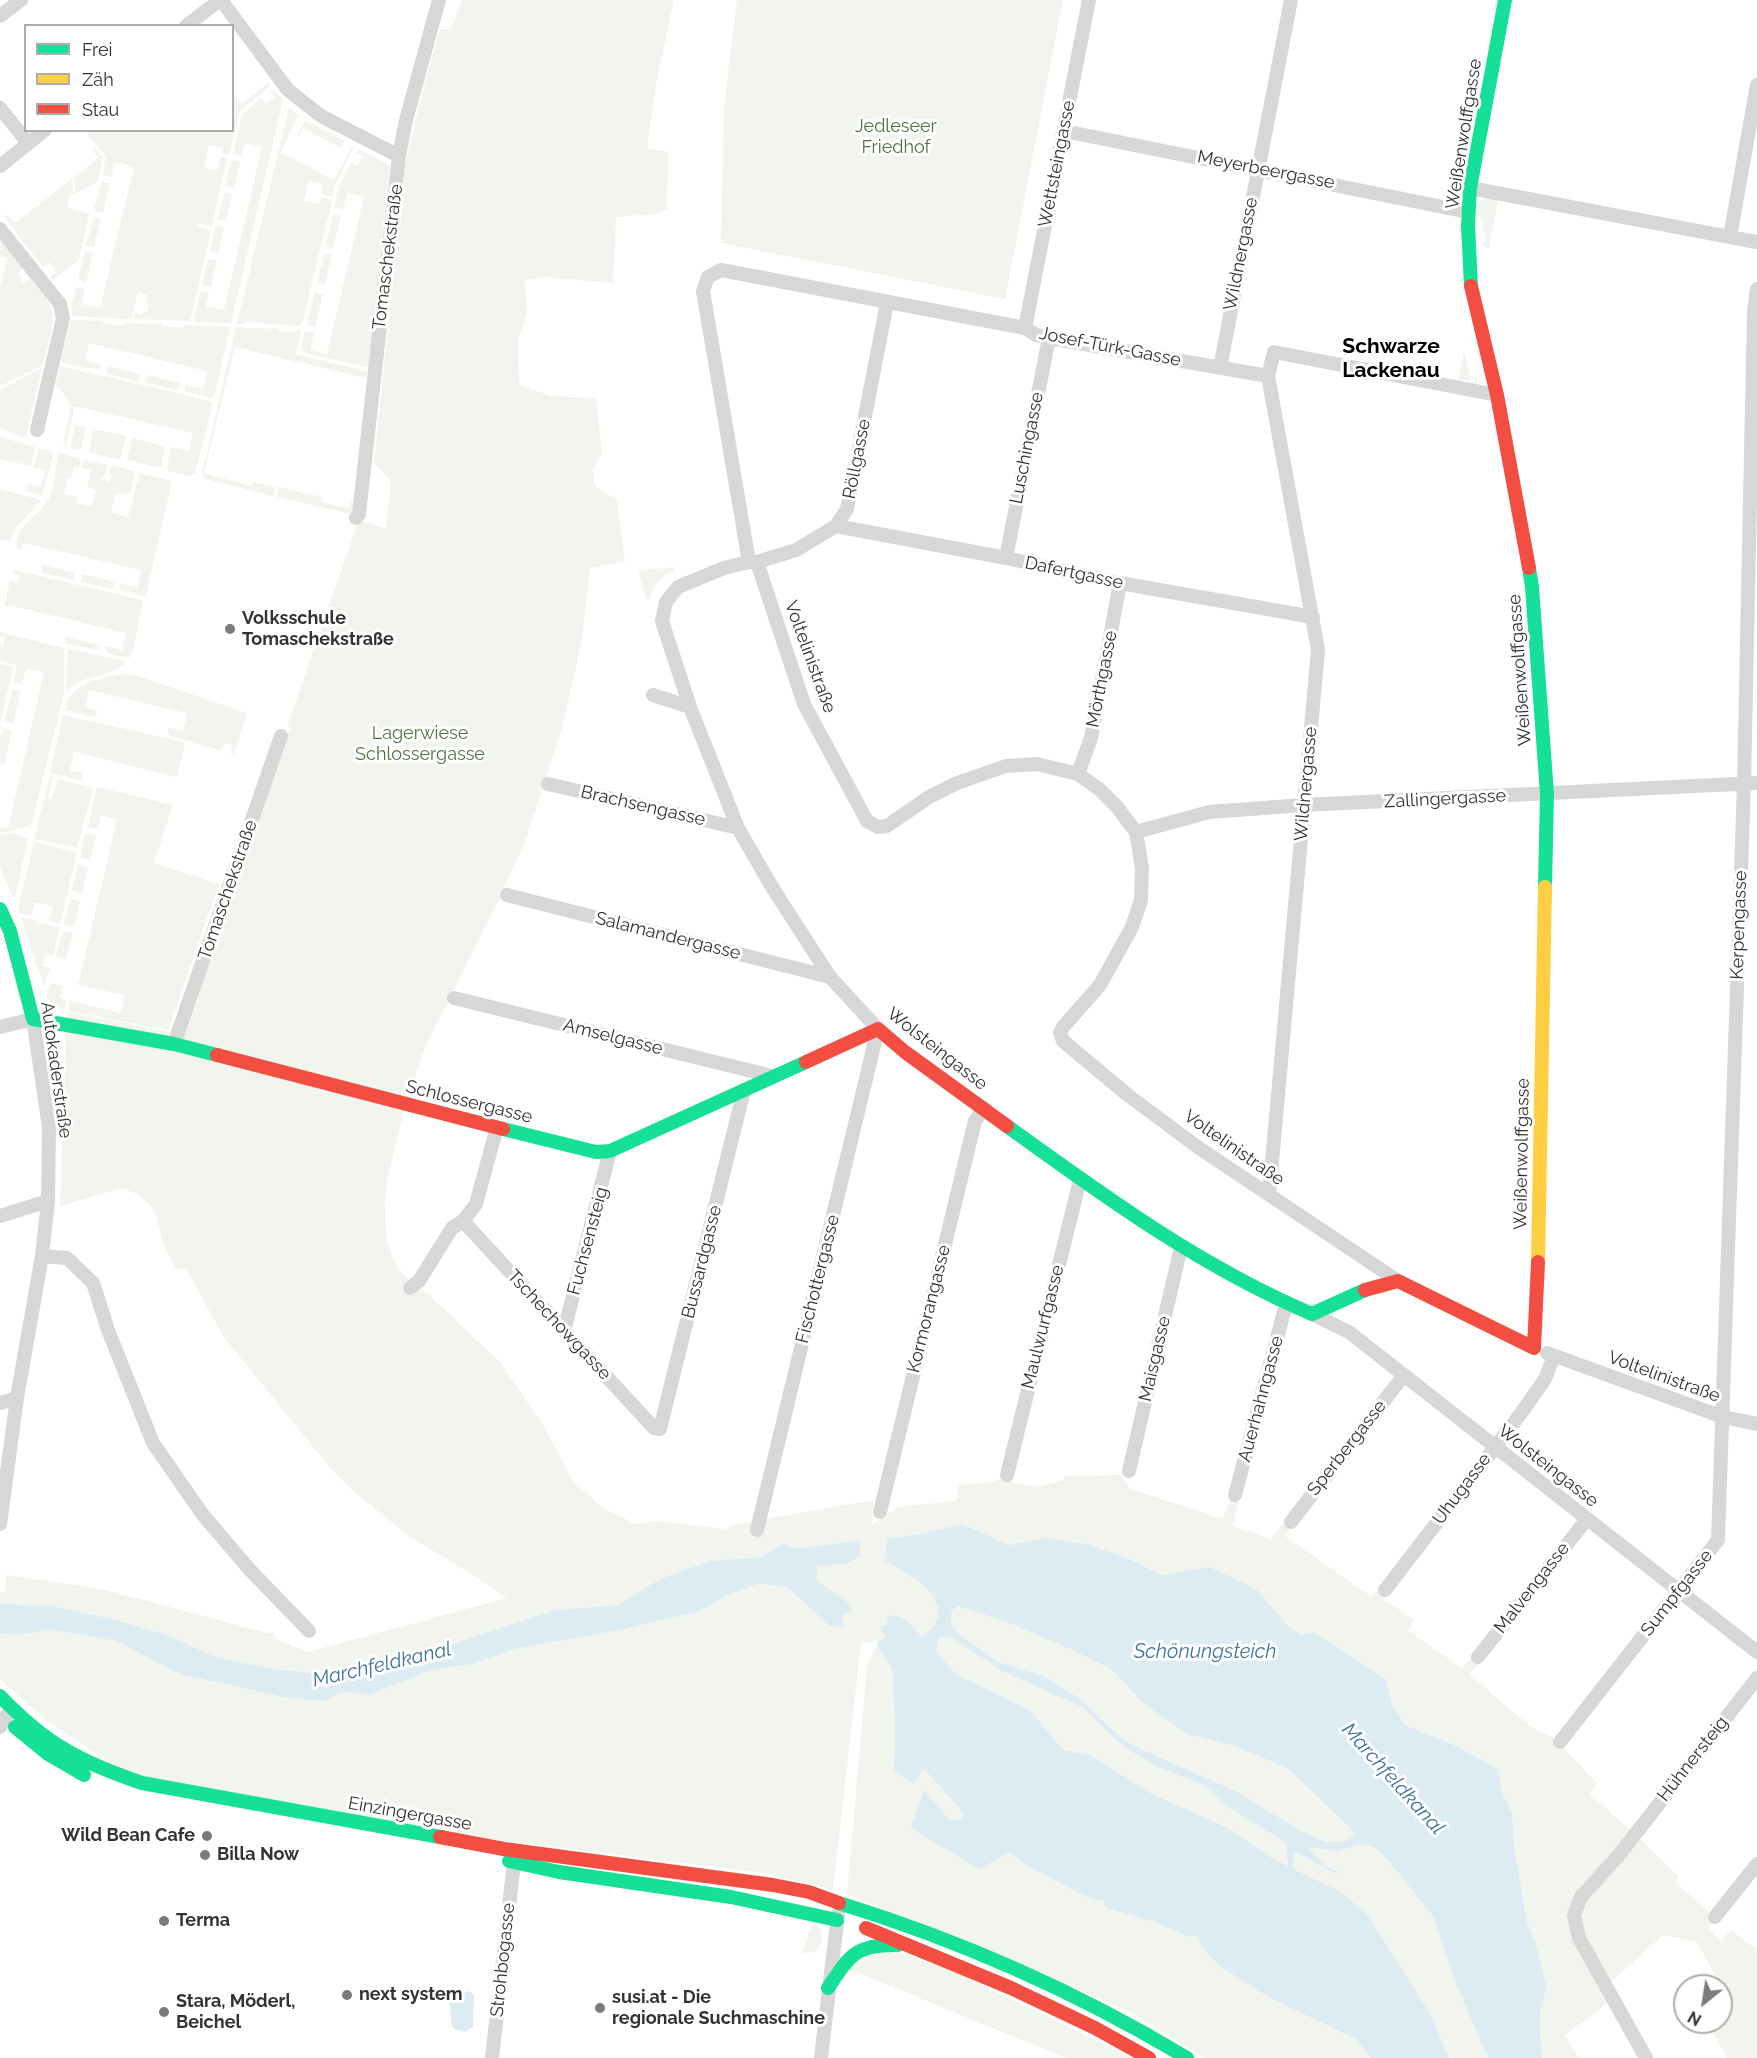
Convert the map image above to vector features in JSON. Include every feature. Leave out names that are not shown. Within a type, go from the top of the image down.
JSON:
[{"type":"main road","name":"Weißenwolffgasse","points":[[1505,0],[1470,188],[1468,212],[1471,285],[1497,395],[1532,587],[1547,794],[1538,1269],[1534,1348]]},
{"type":"main road","name":"Autokaderstraße","points":[[0,909],[10,931],[33,1019]]},
{"type":"main road","name":"Schlossergasse","points":[[33,1019],[174,1044],[596,1152],[610,1151],[878,1029]]},
{"type":"main road","name":"Wolsteingasse","points":[[878,1029],[905,1052],[1080,1180],[1180,1247],[1286,1304]]},
{"type":"main road","name":"Voltelinistraße","points":[[1398,1281],[1534,1348]]},
{"type":"main road","points":[[1286,1304],[1312,1314],[1357,1292],[1398,1281]]},
{"type":"main road","name":"Einzingergasse","points":[[0,1696],[5,1716],[35,1746],[60,1763],[93,1779],[152,1796],[418,1842],[568,1874],[731,1898],[837,1920],[884,1934],[1037,1999],[1149,2058]]},
{"type":"main road","name":"Einzingergasse","points":[[5,1716],[38,1731],[70,1754],[142,1783],[504,1849],[773,1885],[809,1892],[913,1927],[1012,1966],[1099,2007],[1187,2058]]},
{"type":"main road","points":[[828,1988],[848,1957],[861,1948],[877,1944],[908,1945]]},
{"type":"street","points":[[0,16],[21,0]]},
{"type":"street","points":[[189,24],[220,0],[288,90],[321,116],[399,156]]},
{"type":"street","name":"Tomaschekstraße","points":[[356,518],[399,156],[406,120],[439,0]]},
{"type":"street","name":"Wettsteingasse","points":[[1025,328],[1089,0]]},
{"type":"street","name":"Wildnergasse","points":[[1220,368],[1291,0]]},
{"type":"street","points":[[1730,237],[1757,84]]},
{"type":"street","points":[[0,108],[28,143]]},
{"type":"street","name":"Meyerbeergasse","points":[[1064,131],[1468,212]]},
{"type":"street","points":[[0,166],[42,132]]},
{"type":"street","points":[[1470,188],[1757,242]]},
{"type":"street","points":[[0,229],[60,304],[63,318],[37,430]]},
{"type":"street","name":"Josef-Türk-Gasse","points":[[708,277],[721,270],[1025,328],[1036,335],[1049,338],[1268,376]]},
{"type":"street","name":"Voltelinistraße","points":[[708,277],[703,291],[753,562],[804,704],[867,820],[878,827],[887,826],[929,797],[957,783],[1006,766],[1037,764],[1077,774]]},
{"type":"street","name":"Kerpengasse","points":[[1724,1417],[1750,784],[1754,312],[1757,289]]},
{"type":"street","name":"Röllgasse","points":[[836,526],[847,509],[887,303]]},
{"type":"street","name":"Luschingasse","points":[[1006,558],[1049,338]]},
{"type":"street","points":[[1268,376],[1274,352],[1497,395]]},
{"type":"street","name":"Wildnergasse","points":[[1268,376],[1318,650],[1269,1195]]},
{"type":"street","points":[[753,562],[796,550],[836,526]]},
{"type":"street","name":"Dafertgasse","points":[[836,526],[1006,558],[1120,583],[1313,617]]},
{"type":"street","name":"Wolsteingasse","points":[[753,562],[724,568],[678,587],[666,602],[662,621],[690,707],[738,828],[830,976],[878,1029]]},
{"type":"street","name":"Mörthgasse","points":[[1077,774],[1091,738],[1120,583]]},
{"type":"street","points":[[653,695],[690,707]]},
{"type":"street","name":"Tomaschekstraße","points":[[174,1044],[281,736]]},
{"type":"street","points":[[1077,774],[1100,789],[1118,807],[1136,832]]},
{"type":"street","name":"Brachsengasse","points":[[548,784],[738,828]]},
{"type":"street","name":"Zallingergasse","points":[[1136,832],[1209,812],[1750,784]]},
{"type":"street","name":"Voltelinistraße","points":[[1136,832],[1142,868],[1141,900],[1132,927],[1100,985],[1063,1027],[1060,1033],[1063,1041],[1129,1096],[1199,1148],[1398,1281]]},
{"type":"street","name":"Salamandergasse","points":[[507,895],[830,976]]},
{"type":"street","name":"Amselgasse","points":[[454,998],[772,1076]]},
{"type":"street","points":[[0,1027],[33,1019]]},
{"type":"street","name":"Autokaderstraße","points":[[0,1524],[17,1398],[42,1256],[48,1201],[49,1127],[33,1019]]},
{"type":"street","name":"Fischottergasse","points":[[758,1530],[878,1029]]},
{"type":"street","name":"Bussardgasse","points":[[654,1428],[660,1429],[744,1090]]},
{"type":"street","name":"Kormorangasse","points":[[880,1512],[975,1121],[984,1108]]},
{"type":"street","points":[[410,1288],[419,1281],[452,1228],[463,1221],[477,1204],[498,1127]]},
{"type":"street","name":"Fuchsensteig","points":[[564,1330],[610,1151]]},
{"type":"street","name":"Maulwurfgasse","points":[[1007,1475],[1080,1180]]},
{"type":"street","points":[[0,1216],[48,1201]]},
{"type":"street","name":"Tschechowgasse","points":[[463,1221],[654,1428]]},
{"type":"street","name":"Maisgasse","points":[[1129,1471],[1180,1247]]},
{"type":"street","points":[[42,1256],[67,1258],[93,1283],[108,1330],[153,1443],[217,1530],[250,1570],[309,1631]]},
{"type":"street","name":"Auerhahngasse","points":[[1235,1495],[1286,1304]]},
{"type":"street","name":"Wolsteingasse","points":[[1312,1314],[1349,1332],[1757,1652]]},
{"type":"street","name":"Voltelinistraße","points":[[1534,1348],[1724,1417],[1757,1424]]},
{"type":"street","name":"Uhugasse","points":[[1385,1590],[1522,1412],[1545,1379],[1554,1356]]},
{"type":"street","name":"Sperbergasse","points":[[1291,1522],[1404,1375]]},
{"type":"street","points":[[0,1403],[17,1398]]},
{"type":"street","name":"Sumpfgasse","points":[[1560,1742],[1718,1539],[1724,1417]]},
{"type":"street","name":"Malvengasse","points":[[1478,1657],[1587,1519]]},
{"type":"street","name":"Hühnersteig","points":[[1646,2058],[1579,1938],[1574,1915],[1581,1897],[1619,1855],[1757,1678]]},
{"type":"street","name":"Strohbogasse","points":[[492,2058],[514,1862]]},
{"type":"street","points":[[1715,1917],[1757,1864]]},
{"type":"street","points":[[820,2058],[839,1903]]},
{"type":"green space","name":"Lagerwiese Schlossergasse","points":[[462,0],[674,0],[656,84],[647,148],[668,152],[667,209],[655,214],[616,217],[613,283],[545,277],[525,280],[527,313],[518,340],[519,384],[550,396],[596,398],[602,453],[593,470],[595,486],[617,500],[625,561],[590,568],[581,645],[562,728],[526,839],[498,901],[425,1047],[404,1110],[387,1181],[385,1199],[386,1236],[398,1268],[417,1289],[427,1293],[500,1362],[545,1428],[573,1481],[603,1508],[636,1524],[656,1521],[728,1529],[733,1525],[873,1500],[872,1525],[898,1507],[956,1501],[959,1485],[995,1482],[1001,1478],[1010,1479],[1015,1484],[1039,1486],[1064,1480],[1065,1476],[1121,1475],[1130,1489],[1223,1519],[1230,1499],[1239,1502],[1233,1526],[1271,1539],[1287,1519],[1294,1524],[1285,1536],[1372,1597],[1383,1584],[1391,1590],[1384,1599],[1414,1620],[1408,1630],[1462,1668],[1474,1654],[1481,1661],[1470,1674],[1510,1710],[1538,1731],[1554,1738],[1597,1783],[1590,1794],[1678,1876],[1675,1882],[1715,1920],[1708,1929],[1721,1941],[1731,1930],[1757,1950],[1757,2058],[1727,2058],[1714,2034],[1733,2034],[1733,1974],[1715,1974],[1697,1942],[1663,1935],[1609,1984],[1610,2001],[1565,2035],[1579,2058],[1542,2058],[1541,2004],[1547,1988],[1536,1945],[1527,1922],[1514,1845],[1512,1813],[1502,1792],[1498,1769],[1454,1745],[1405,1725],[1392,1704],[1386,1679],[1313,1632],[1302,1635],[1288,1626],[1273,1610],[1209,1567],[1162,1575],[1127,1558],[1046,1538],[1009,1545],[962,1524],[904,1537],[888,1538],[885,1562],[916,1579],[926,1588],[938,1607],[938,1618],[932,1630],[922,1637],[906,1619],[877,1645],[892,1669],[895,1723],[894,1770],[924,1769],[963,1812],[961,1820],[911,1828],[1010,1852],[1025,1865],[1093,1900],[1103,1900],[1106,1908],[1156,1922],[1188,1937],[1197,1936],[1270,1998],[1356,2039],[1370,2058],[1205,2058],[1127,2010],[847,1894],[867,1667],[878,1641],[861,1644],[833,1890],[764,1873],[490,1839],[132,1774],[48,1722],[0,1679],[0,1634],[22,1635],[48,1629],[116,1641],[180,1674],[293,1699],[327,1701],[341,1692],[371,1694],[428,1671],[468,1665],[515,1649],[625,1629],[700,1611],[728,1595],[760,1583],[788,1588],[831,1626],[842,1616],[849,1603],[817,1581],[817,1565],[845,1564],[861,1557],[858,1540],[797,1549],[783,1544],[760,1557],[710,1561],[660,1579],[619,1605],[556,1610],[425,1653],[311,1673],[267,1668],[215,1657],[172,1637],[120,1621],[49,1605],[0,1604],[0,1592],[5,1592],[6,1575],[102,1589],[267,1633],[274,1632],[274,1638],[308,1652],[507,1598],[406,1534],[352,1490],[331,1469],[223,1336],[186,1268],[176,1270],[163,1242],[156,1216],[139,1195],[125,1189],[118,1189],[60,1206],[67,1012],[184,1035],[290,729],[288,724],[357,525],[361,521],[386,529],[391,481],[374,463],[405,165],[440,29],[451,29]]},
{"type":"green space","name":"Jedleseer Friedhof","points":[[737,0],[1063,0],[1005,299],[721,243],[724,106]]},
{"type":"green space","points":[[269,82],[271,86],[240,111],[229,154],[222,154],[223,148],[209,145],[204,168],[217,171],[221,156],[227,158],[212,224],[211,226],[200,223],[197,226],[211,231],[190,321],[134,319],[135,313],[142,315],[143,311],[147,312],[149,303],[146,302],[147,294],[138,292],[131,319],[73,316],[71,308],[76,287],[85,289],[82,304],[100,308],[134,167],[115,162],[111,177],[104,176],[106,156],[86,132],[234,132],[234,94],[242,104]]},
{"type":"green space","points":[[272,89],[283,100],[231,323],[196,322],[194,320],[202,291],[209,293],[206,306],[224,310],[262,147],[245,143],[241,156],[233,154],[242,115],[261,98],[266,104],[275,97],[270,91]]},
{"type":"green space","points":[[289,107],[298,116],[281,152],[334,180],[352,146],[354,147],[335,185],[332,197],[321,194],[323,184],[309,181],[304,201],[319,204],[321,197],[332,200],[302,324],[300,326],[245,322],[237,324]]},
{"type":"green space","points":[[305,120],[344,141],[341,148],[303,128],[298,136]]},
{"type":"green space","points":[[94,147],[103,158],[98,181],[76,194],[74,178],[98,158],[92,149]]},
{"type":"green space","points":[[358,149],[390,166],[369,366],[367,367],[305,353],[301,348],[305,332],[314,333],[310,350],[327,354],[364,197],[347,193],[343,210],[335,205],[338,189],[351,163],[357,166],[363,156],[356,152]]},
{"type":"green space","points":[[232,160],[240,162],[234,188],[225,185]]},
{"type":"green space","points":[[72,179],[74,195],[70,195],[67,208],[89,214],[79,260],[52,280],[50,277],[56,272],[49,262],[43,267],[4,217],[8,215],[15,223]]},
{"type":"green space","points":[[102,182],[110,183],[103,213],[94,208]]},
{"type":"green space","points":[[225,193],[232,194],[226,221],[217,219]]},
{"type":"green space","points":[[1491,198],[1498,200],[1489,248],[1482,246],[1485,242],[1485,232],[1483,231],[1483,220],[1478,214],[1478,203]]},
{"type":"green space","points":[[335,214],[341,216],[333,249],[326,246]]},
{"type":"green space","points":[[94,217],[101,218],[94,247],[86,244]]},
{"type":"green space","points":[[215,227],[224,227],[218,254],[210,251]]},
{"type":"green space","points":[[1,242],[23,269],[18,274],[24,284],[30,279],[47,300],[53,313],[53,320],[43,365],[0,386],[0,287],[7,258],[0,256]]},
{"type":"green space","points":[[85,252],[93,253],[86,283],[78,279]]},
{"type":"green space","points":[[325,253],[332,255],[325,284],[317,282]]},
{"type":"green space","points":[[208,259],[217,260],[211,287],[202,285]]},
{"type":"green space","points":[[315,293],[323,294],[315,327],[307,323]]},
{"type":"green space","points":[[71,320],[103,321],[103,324],[121,325],[123,323],[165,324],[165,326],[183,328],[184,325],[230,328],[214,396],[212,398],[186,392],[185,389],[186,385],[203,389],[207,371],[89,343],[85,361],[101,365],[100,370],[63,363],[61,361]]},
{"type":"green space","points":[[236,327],[278,329],[279,332],[299,330],[301,331],[296,354],[368,372],[365,378],[235,347],[204,473],[252,486],[254,482],[275,487],[273,496],[205,479],[202,474]]},
{"type":"green space","points":[[1464,350],[1471,380],[1458,381]]},
{"type":"green space","points":[[60,366],[211,401],[213,404],[195,473],[190,476],[167,469],[171,447],[189,451],[193,433],[75,406],[66,446],[63,446],[71,404],[56,384]]},
{"type":"green space","points":[[107,366],[141,374],[138,381],[107,374]]},
{"type":"green space","points":[[42,368],[26,436],[0,428],[0,390]]},
{"type":"green space","points":[[147,375],[181,383],[179,389],[147,383],[145,382]]},
{"type":"green space","points":[[75,425],[86,427],[81,450],[70,448]]},
{"type":"green space","points":[[93,429],[126,436],[120,460],[89,452]]},
{"type":"green space","points":[[0,437],[35,447],[31,466],[0,459]]},
{"type":"green space","points":[[132,438],[165,446],[161,468],[127,460]]},
{"type":"green space","points":[[40,449],[50,451],[53,456],[42,495],[27,491],[28,484],[41,487],[45,470],[34,467]]},
{"type":"green space","points":[[61,453],[81,459],[79,467],[74,466],[72,477],[68,477],[64,494],[77,497],[76,503],[91,507],[96,490],[87,487],[91,470],[82,468],[84,460],[108,465],[102,480],[109,483],[112,475],[109,474],[111,465],[135,471],[131,490],[126,494],[116,493],[111,512],[128,517],[140,473],[172,481],[146,595],[119,589],[120,583],[137,587],[141,570],[24,543],[21,551],[17,550],[19,535],[50,496],[58,455]]},
{"type":"green space","points":[[279,487],[322,497],[321,502],[349,508],[351,501],[354,502],[353,511],[350,514],[277,497]]},
{"type":"green space","points":[[0,489],[41,500],[16,527],[10,541],[0,539]]},
{"type":"green space","points":[[42,565],[75,573],[74,578],[72,580],[42,572]]},
{"type":"green space","points":[[673,567],[674,570],[657,582],[649,600],[646,600],[638,571]]},
{"type":"green space","points":[[14,570],[143,600],[133,651],[129,658],[106,653],[105,646],[122,650],[126,633],[9,605],[4,606],[10,581],[17,583],[19,575],[12,573]]},
{"type":"green space","points":[[82,574],[115,582],[113,588],[81,582]]},
{"type":"green space","points":[[0,632],[64,648],[64,693],[31,826],[0,833],[0,828],[8,829],[44,672],[26,668],[22,685],[14,682],[17,665],[0,661],[0,645],[3,646],[5,637],[0,636]]},
{"type":"green space","points":[[66,637],[100,645],[99,650],[66,644]]},
{"type":"green space","points":[[68,649],[125,663],[112,671],[81,681],[66,691]]},
{"type":"green space","points":[[0,664],[13,667],[0,724]]},
{"type":"green space","points":[[120,674],[135,675],[247,713],[234,754],[231,753],[232,745],[224,743],[221,751],[171,736],[168,728],[183,731],[187,713],[89,690],[85,707],[97,710],[96,716],[65,710],[68,700],[79,688],[93,681]]},
{"type":"green space","points":[[13,689],[21,691],[13,724],[4,721]]},
{"type":"green space","points":[[63,715],[183,742],[185,745],[177,777],[74,752],[70,770],[83,773],[81,780],[50,773]]},
{"type":"green space","points":[[4,729],[12,730],[4,764],[0,762],[0,740]]},
{"type":"green space","points":[[50,776],[53,777],[48,799],[52,799],[58,779],[93,788],[77,847],[34,839]]},
{"type":"green space","points":[[97,787],[173,805],[154,863],[219,884],[168,1030],[68,1011],[70,1001],[121,1013],[125,995],[78,985],[117,820],[101,815],[98,829],[88,827]]},
{"type":"green space","points":[[12,833],[28,839],[13,898],[0,868],[0,835]]},
{"type":"green space","points":[[85,834],[96,835],[90,861],[80,858]]},
{"type":"green space","points":[[34,842],[77,853],[60,924],[47,920],[47,917],[51,917],[52,906],[35,902],[31,916],[19,913],[18,910]]},
{"type":"green space","points":[[78,865],[88,868],[82,894],[72,890]]},
{"type":"green space","points":[[71,898],[80,901],[74,927],[65,925],[64,922]]},
{"type":"green space","points":[[21,917],[36,920],[36,923],[60,927],[53,956],[45,955],[42,966],[50,968],[44,987]]},
{"type":"green space","points":[[63,931],[73,933],[66,959],[56,955]]},
{"type":"green space","points":[[50,983],[63,986],[60,998],[66,1000],[64,1010],[55,1006],[46,997]]},
{"type":"green space","points":[[958,1606],[1007,1622],[1111,1669],[1144,1704],[1187,1734],[1235,1746],[1289,1769],[1357,1834],[1345,1842],[1325,1842],[1301,1831],[1236,1791],[1132,1745],[1079,1698],[1043,1676],[998,1662],[959,1634],[951,1625],[950,1611]]},
{"type":"green space","points":[[939,1637],[951,1637],[1002,1671],[1082,1707],[1125,1748],[1162,1769],[1205,1785],[1227,1806],[1286,1843],[1288,1867],[1226,1827],[1152,1794],[1092,1756],[1063,1750],[1030,1710],[957,1675],[936,1652]]},
{"type":"green space","points":[[1360,1844],[1372,1847],[1387,1859],[1433,1916],[1454,1979],[1488,2058],[1449,2058],[1431,2015],[1415,1992],[1293,1869],[1296,1852],[1334,1873],[1338,1871],[1323,1864],[1308,1849],[1311,1847],[1336,1852]]},
{"type":"green space","points":[[813,1921],[821,1930],[822,1942],[815,1952],[802,1953]]},
{"type":"green space","points":[[887,1948],[958,1974],[1133,2058],[1066,2058],[846,1968]]},
{"type":"water","name":"Schönungsteich","points":[[962,1524],[1009,1545],[1046,1538],[1089,1545],[1127,1558],[1162,1575],[1209,1567],[1256,1589],[1288,1626],[1301,1635],[1313,1632],[1386,1679],[1392,1704],[1405,1725],[1454,1745],[1498,1769],[1502,1792],[1512,1813],[1514,1845],[1527,1922],[1536,1945],[1547,1988],[1541,2005],[1542,2058],[1488,2058],[1454,1979],[1433,1916],[1387,1859],[1373,1847],[1360,1844],[1336,1852],[1311,1847],[1309,1849],[1323,1864],[1339,1872],[1334,1873],[1296,1852],[1293,1869],[1339,1891],[1366,1913],[1431,2015],[1449,2058],[1370,2058],[1356,2039],[1270,1998],[1220,1966],[1201,1946],[1197,1936],[1188,1937],[1156,1922],[1106,1908],[1103,1900],[1093,1900],[1025,1865],[1010,1852],[979,1869],[911,1828],[924,1790],[950,1821],[961,1820],[963,1812],[924,1769],[913,1784],[894,1770],[895,1723],[892,1669],[877,1645],[878,1641],[886,1638],[880,1626],[887,1625],[887,1619],[892,1615],[906,1619],[922,1637],[934,1626],[938,1615],[937,1604],[921,1583],[885,1562],[887,1538],[904,1537]],"holes":[[[958,1606],[1007,1622],[1111,1669],[1144,1704],[1187,1734],[1235,1746],[1289,1769],[1356,1834],[1345,1842],[1325,1842],[1301,1831],[1236,1791],[1132,1745],[1079,1698],[1043,1676],[998,1662],[959,1634],[951,1625],[951,1611]],[[939,1637],[951,1637],[1002,1671],[1082,1707],[1125,1748],[1162,1769],[1205,1785],[1227,1806],[1286,1843],[1288,1866],[1275,1860],[1226,1827],[1152,1794],[1092,1756],[1063,1750],[1030,1710],[957,1675],[936,1652]]]},
{"type":"water","name":"Marchfeldkanal","points":[[859,1540],[861,1557],[845,1564],[817,1566],[817,1581],[849,1603],[852,1611],[842,1616],[844,1623],[840,1627],[830,1626],[788,1588],[760,1583],[728,1595],[700,1611],[625,1629],[515,1649],[468,1665],[428,1671],[371,1694],[341,1692],[327,1701],[293,1699],[180,1674],[116,1641],[48,1629],[22,1635],[0,1634],[0,1604],[49,1605],[120,1621],[172,1637],[215,1657],[267,1668],[311,1673],[425,1653],[556,1610],[619,1605],[660,1579],[710,1561],[760,1557],[783,1544],[797,1549]]},
{"type":"water","points":[[469,1991],[474,1994],[473,2027],[465,2032],[452,2027],[449,1998]]},
{"type":"traffic: fast","points":[[1471,286],[1468,226],[1470,188],[1505,0]]},
{"type":"traffic: fast","points":[[1529,568],[1547,794],[1545,887]]},
{"type":"traffic: fast","points":[[0,909],[10,931],[33,1019],[174,1044],[217,1055]]},
{"type":"traffic: fast","points":[[503,1129],[596,1152],[610,1151],[806,1062]]},
{"type":"traffic: fast","points":[[1007,1126],[1154,1229],[1231,1275],[1312,1314],[1365,1290]]},
{"type":"traffic: fast","points":[[0,1696],[33,1727],[65,1750],[100,1767],[142,1783],[440,1837]]},
{"type":"traffic: fast","points":[[15,1727],[48,1754],[84,1775]]},
{"type":"traffic: fast","points":[[509,1861],[559,1872],[731,1897],[837,1920]]},
{"type":"traffic: fast","points":[[839,1903],[930,1934],[1018,1970],[1104,2011],[1187,2058]]},
{"type":"traffic: fast","points":[[828,1988],[842,1967],[863,1949],[898,1945]]},
{"type":"traffic: slow","points":[[1538,1262],[1545,887]]},
{"type":"traffic: jam","points":[[1471,286],[1497,395],[1529,568]]},
{"type":"traffic: jam","points":[[806,1062],[878,1029],[905,1052],[1007,1126]]},
{"type":"traffic: jam","points":[[217,1055],[503,1129]]},
{"type":"traffic: jam","points":[[1365,1290],[1398,1281],[1534,1348],[1538,1262]]},
{"type":"traffic: jam","points":[[440,1837],[504,1849],[773,1885],[809,1892],[839,1903]]},
{"type":"traffic: jam","points":[[866,1928],[1011,1988],[1095,2028],[1149,2058]]},
{"type":"place","name":"Volksschule Tomaschekstraße","points":[[230,629]]},
{"type":"place","name":"Wild Bean Cafe","points":[[207,1836]]},
{"type":"place","name":"Billa Now","points":[[205,1855]]},
{"type":"place","name":"Terma","points":[[164,1921]]},
{"type":"place","name":"next system","points":[[347,1995]]},
{"type":"place","name":"susi.at - Die regionale Suchmaschine","points":[[600,2008]]},
{"type":"place","name":"Stara, Möderl, Beichel","points":[[164,2012]]},
{"type":"district","name":"Schwarze Lackenau","points":[[1391,359]]}]
